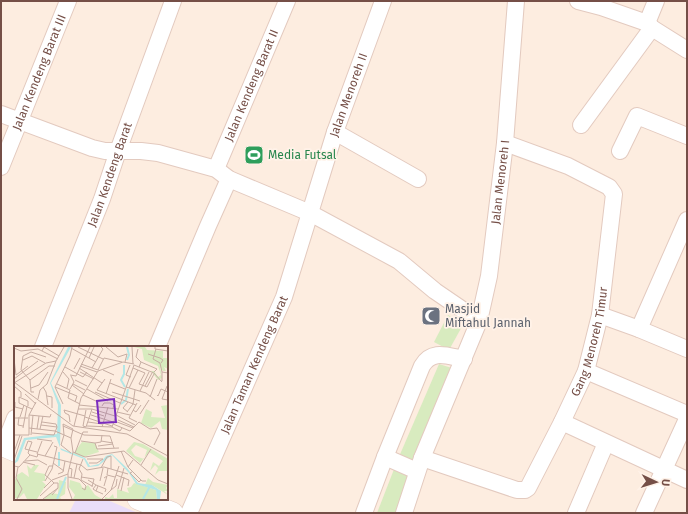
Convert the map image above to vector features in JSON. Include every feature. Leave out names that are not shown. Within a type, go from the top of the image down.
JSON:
[{"type":"street","name":"Jalan Kendeng Barat III","points":[[1,167],[68,1]]},
{"type":"street","name":"Jalan Kendeng Barat","points":[[43,346],[102,199],[173,1]]},
{"type":"street","name":"Jalan Kendeng Barat II","points":[[216,169],[287,1]]},
{"type":"street","name":"Jalan Menoreh II","points":[[310,213],[335,132],[383,1]]},
{"type":"street","name":"Jalan Menoreh I","points":[[404,513],[420,464],[479,321],[489,276],[505,143],[516,1]]},
{"type":"street","points":[[578,1],[601,7],[650,26],[687,50]]},
{"type":"street","points":[[581,125],[650,26],[656,1]]},
{"type":"street","points":[[1,114],[92,148],[105,151],[141,151],[158,153],[216,169],[229,179],[310,213],[399,261],[435,291],[479,321]]},
{"type":"street","points":[[620,151],[637,116],[687,136]]},
{"type":"street","points":[[335,132],[418,179]]},
{"type":"street","name":"Gang Menoreh Timur","points":[[420,464],[517,490],[525,490],[528,488],[562,422],[586,371],[600,315],[614,199],[612,190],[568,166],[505,143]]},
{"type":"street","points":[[157,346],[229,179]]},
{"type":"street","name":"Jalan Taman Kendeng Barat","points":[[189,513],[284,297],[310,213]]},
{"type":"street","points":[[639,329],[687,220]]},
{"type":"street","points":[[600,315],[687,349]]},
{"type":"street","points":[[364,513],[385,457],[426,359],[432,355],[443,355],[464,359]]},
{"type":"street","points":[[586,371],[687,414]]},
{"type":"street","points":[[644,513],[687,419]]},
{"type":"street","points":[[7,447],[14,422]]},
{"type":"street","points":[[562,422],[687,480]]},
{"type":"street","points":[[576,513],[606,443]]},
{"type":"street","points":[[385,457],[420,464]]},
{"type":"street","points":[[140,500],[173,513]]},
{"type":"shaded area","points":[[76,500],[107,500],[138,513],[69,513]]},
{"type":"green space","points":[[448,315],[464,323],[449,350],[434,342]]},
{"type":"green space","points":[[439,364],[455,369],[400,513],[377,513],[398,459]]},
{"type":"place","name":"Media Futsal","points":[[254,155]]},
{"type":"place","name":"Masjid Miftahul Jannah","points":[[431,316]]}]
